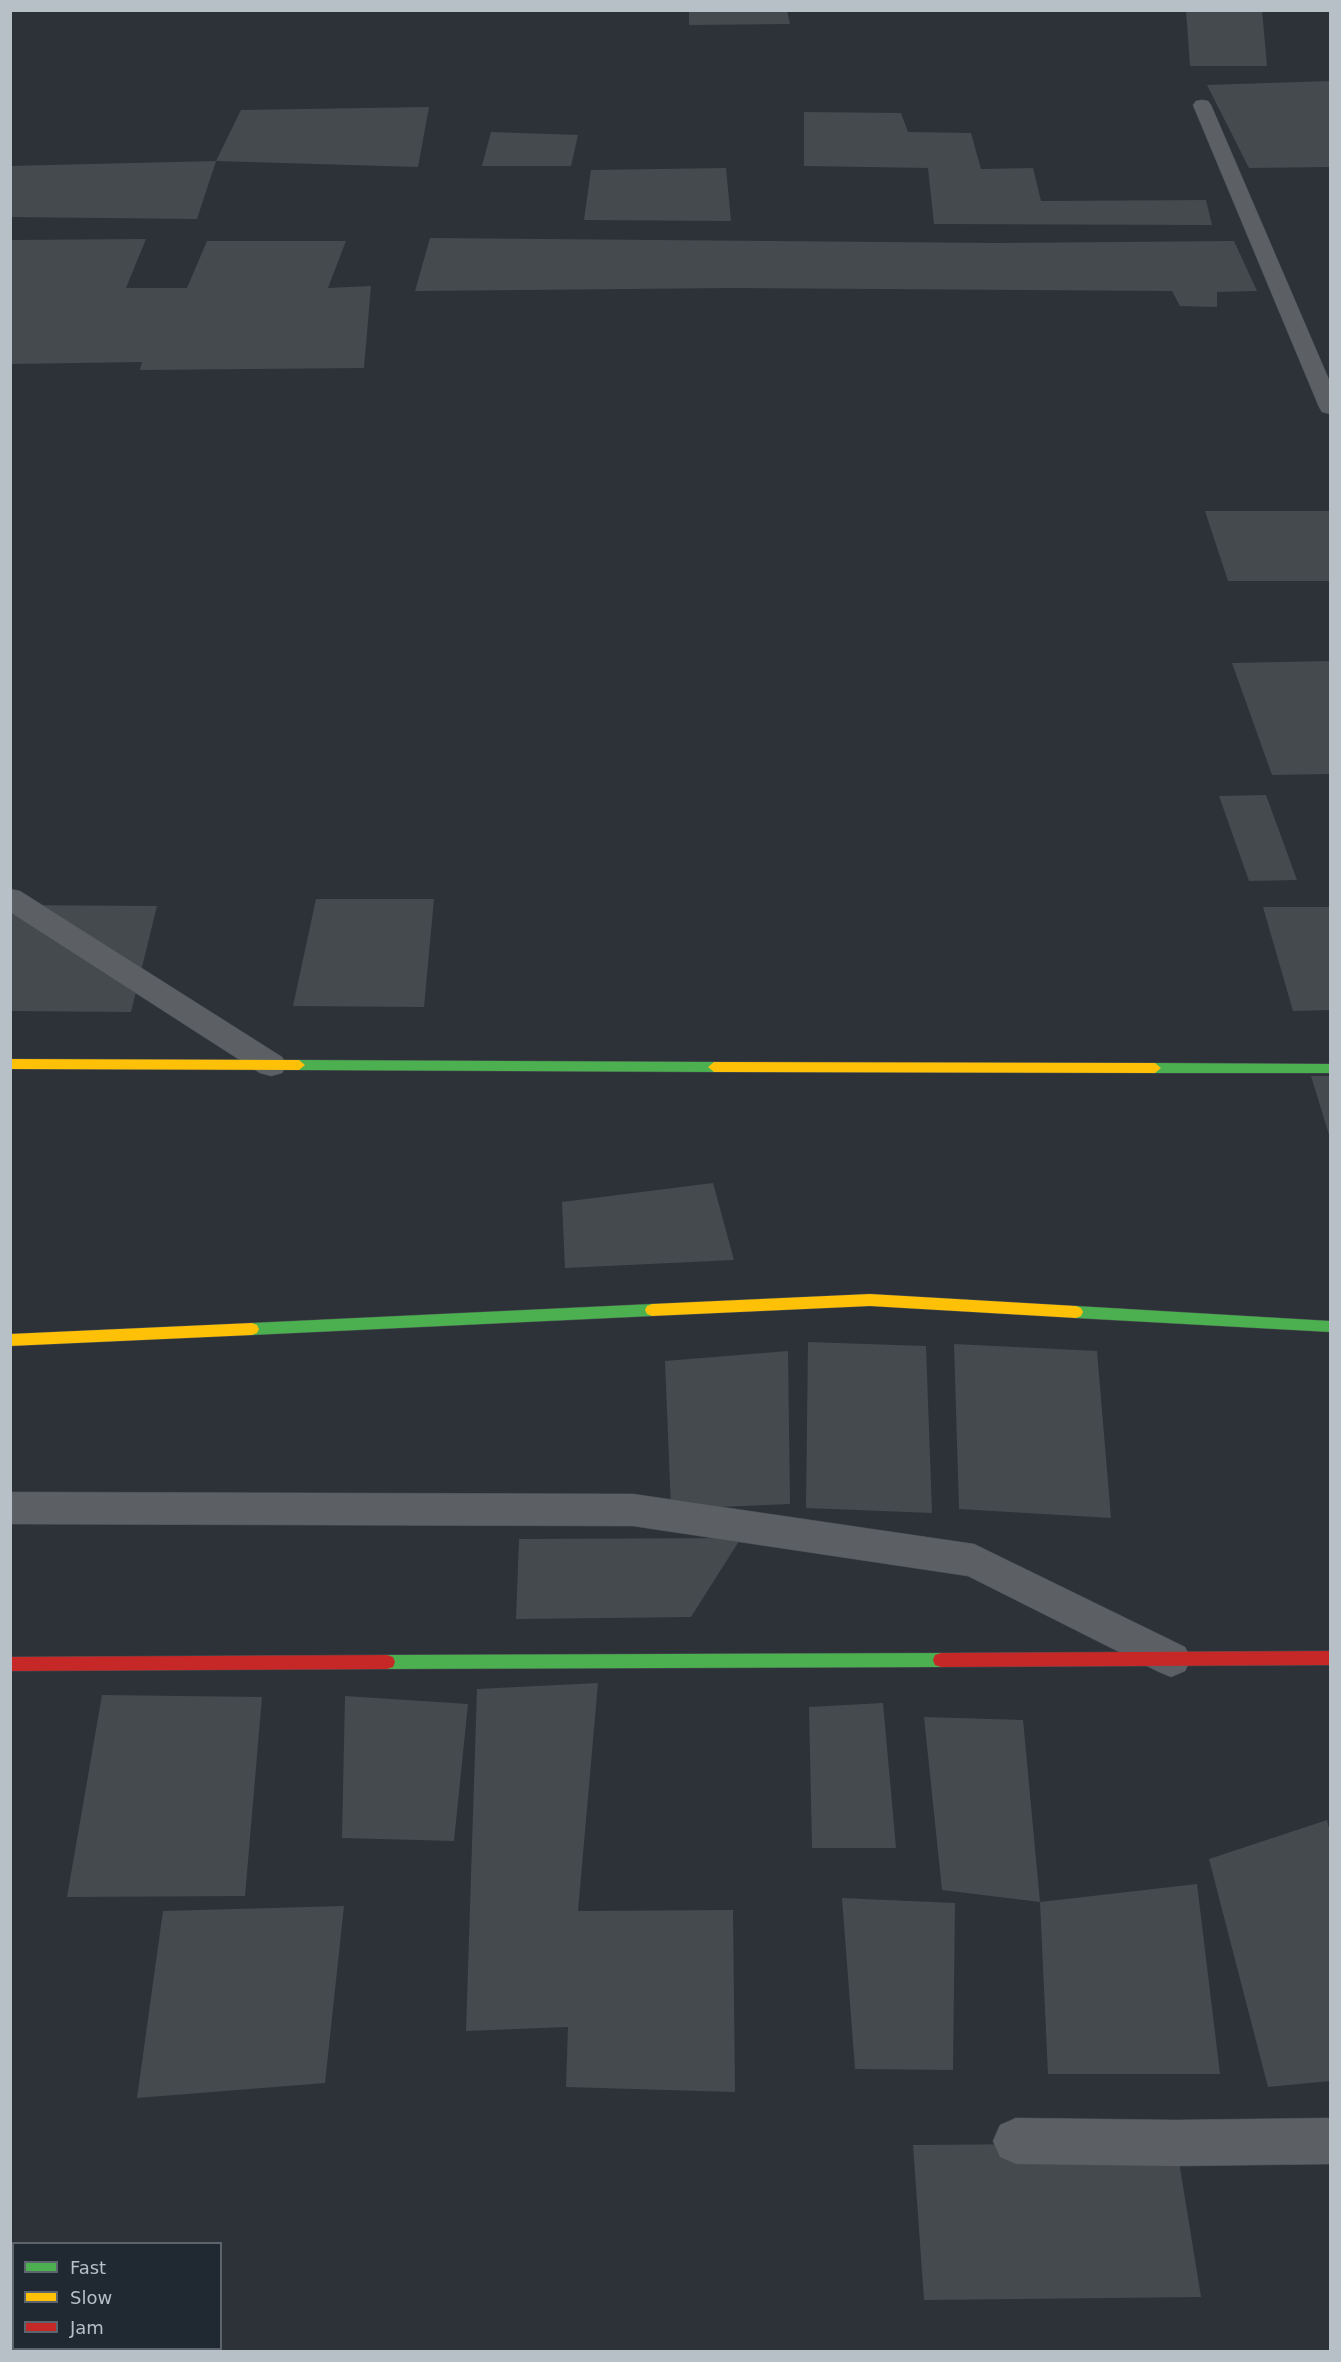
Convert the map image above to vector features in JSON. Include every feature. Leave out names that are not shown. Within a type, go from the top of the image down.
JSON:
[{"type":"street","points":[[1202,105],[1330,407]]},
{"type":"street","points":[[10,898],[271,1065]]},
{"type":"street","points":[[10,1064],[1330,1069]]},
{"type":"street","points":[[10,1340],[870,1300],[1330,1327]]},
{"type":"street","points":[[10,1508],[633,1510],[974,1560],[1171,1659]]},
{"type":"street","points":[[10,1664],[1330,1658]]},
{"type":"street","points":[[1016,2140],[1176,2143],[1330,2141]]},
{"type":"building","points":[[689,10],[787,10],[790,24],[689,25]]},
{"type":"building","points":[[1186,10],[1262,10],[1267,66],[1190,66]]},
{"type":"building","points":[[1330,81],[1330,167],[1249,168],[1207,85]]},
{"type":"building","points":[[429,107],[418,167],[216,161],[241,110]]},
{"type":"building","points":[[804,112],[901,113],[908,132],[971,133],[981,169],[1033,168],[1041,201],[1206,200],[1212,225],[934,224],[928,168],[804,166]]},
{"type":"building","points":[[491,132],[578,135],[571,166],[482,166]]},
{"type":"building","points":[[216,161],[197,219],[10,217],[10,166]]},
{"type":"building","points":[[726,168],[731,221],[584,220],[591,170]]},
{"type":"building","points":[[430,238],[998,243],[1234,241],[1257,291],[1217,292],[1217,307],[1180,306],[1172,291],[733,288],[415,291]]},
{"type":"building","points":[[146,239],[126,288],[187,288],[207,241],[346,241],[328,288],[371,286],[364,368],[140,370],[142,362],[10,364],[10,240]]},
{"type":"building","points":[[1205,511],[1329,511],[1330,581],[1228,581]]},
{"type":"building","points":[[1330,661],[1330,774],[1272,775],[1232,663]]},
{"type":"building","points":[[1266,795],[1297,880],[1249,881],[1219,796]]},
{"type":"building","points":[[316,899],[434,899],[424,1007],[293,1006]]},
{"type":"building","points":[[10,905],[157,906],[131,1012],[10,1011]]},
{"type":"building","points":[[1263,907],[1330,907],[1330,1010],[1293,1011]]},
{"type":"building","points":[[1311,1076],[1330,1076],[1330,1138]]},
{"type":"building","points":[[713,1183],[734,1260],[565,1268],[562,1202]]},
{"type":"building","points":[[808,1342],[926,1346],[932,1513],[806,1508]]},
{"type":"building","points":[[954,1344],[1097,1351],[1111,1518],[959,1509]]},
{"type":"building","points":[[788,1351],[790,1504],[671,1509],[665,1361]]},
{"type":"building","points":[[741,1538],[691,1617],[516,1619],[519,1539]]},
{"type":"building","points":[[598,1683],[578,1911],[733,1910],[735,2092],[566,2087],[568,2027],[466,2031],[477,1689]]},
{"type":"building","points":[[102,1695],[262,1697],[245,1896],[67,1897]]},
{"type":"building","points":[[345,1696],[468,1704],[454,1841],[342,1838]]},
{"type":"building","points":[[883,1703],[896,1848],[812,1848],[809,1707]]},
{"type":"building","points":[[924,1717],[1023,1720],[1040,1902],[942,1890]]},
{"type":"building","points":[[1327,1820],[1330,1832],[1330,2081],[1268,2087],[1209,1859]]},
{"type":"building","points":[[1197,1884],[1220,2074],[1048,2074],[1040,1902]]},
{"type":"building","points":[[842,1898],[955,1903],[953,2070],[855,2069]]},
{"type":"building","points":[[344,1906],[325,2083],[137,2098],[163,1911]]},
{"type":"building","points":[[1176,2143],[1201,2297],[924,2300],[913,2145]]},
{"type":"traffic: fast","points":[[299,1065],[714,1067]]},
{"type":"traffic: fast","points":[[1155,1068],[1330,1069]]},
{"type":"traffic: fast","points":[[252,1329],[652,1310]]},
{"type":"traffic: fast","points":[[1076,1312],[1330,1327]]},
{"type":"traffic: fast","points":[[387,1662],[941,1660]]},
{"type":"traffic: slow","points":[[10,1064],[299,1065]]},
{"type":"traffic: slow","points":[[714,1067],[1155,1068]]},
{"type":"traffic: slow","points":[[652,1310],[870,1300],[1076,1312]]},
{"type":"traffic: slow","points":[[10,1340],[252,1329]]},
{"type":"traffic: jam","points":[[941,1660],[1330,1658]]},
{"type":"traffic: jam","points":[[10,1664],[387,1662]]}]
